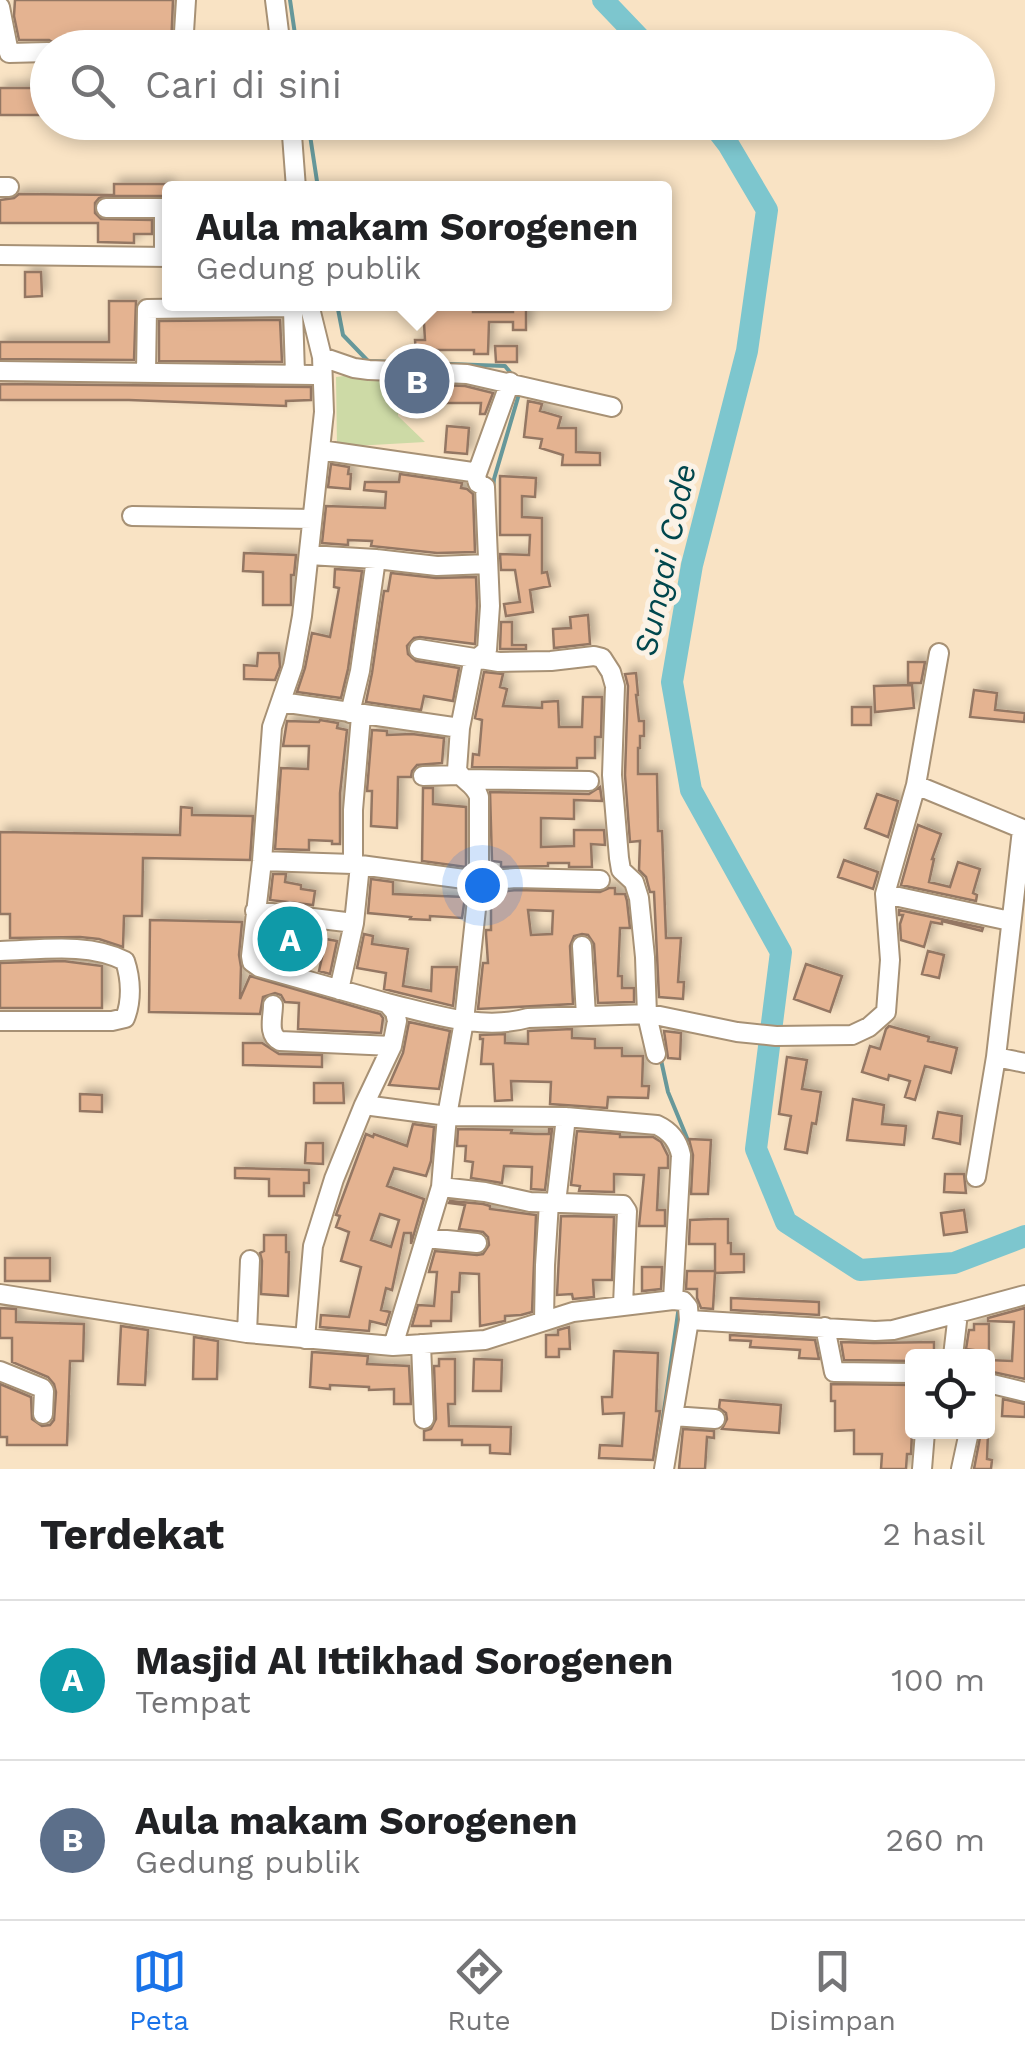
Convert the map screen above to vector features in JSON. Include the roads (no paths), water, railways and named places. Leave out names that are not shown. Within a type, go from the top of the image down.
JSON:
[{"type":"street","points":[[184,30],[186,0]]},
{"type":"street","points":[[275,0],[279,30]]},
{"type":"street","points":[[0,7],[9,53],[30,52]]},
{"type":"street","points":[[292,140],[295,181]]},
{"type":"street","points":[[106,208],[162,208]]},
{"type":"street","points":[[0,254],[162,257]]},
{"type":"street","points":[[146,372],[146,309],[162,309]]},
{"type":"street","points":[[293,311],[295,374]]},
{"type":"street","points":[[311,311],[324,412],[293,666],[272,727],[250,956],[254,965],[464,1022],[652,1015],[776,1036],[861,1033],[886,1012],[890,960],[885,894],[916,786],[939,653]]},
{"type":"street","points":[[0,371],[295,374],[318,366],[467,374],[612,407]]},
{"type":"street","points":[[476,476],[515,384]]},
{"type":"street","points":[[320,450],[472,472],[487,493],[487,650],[473,662],[457,764],[479,797],[479,881],[464,1022],[447,1116],[441,1187],[393,1346]]},
{"type":"street","points":[[132,516],[312,519]]},
{"type":"street","points":[[308,556],[437,566],[488,564]]},
{"type":"street","points":[[339,990],[354,923],[356,714],[376,559]]},
{"type":"street","points":[[419,649],[525,662],[594,656],[602,658],[611,672],[618,858],[620,870],[634,882],[639,898],[656,1054]]},
{"type":"street","points":[[280,702],[460,728]]},
{"type":"street","points":[[423,776],[589,781]]},
{"type":"street","points":[[916,786],[1024,830],[996,1057],[976,1177]]},
{"type":"street","points":[[262,862],[356,865],[479,881],[600,880]]},
{"type":"street","points":[[885,894],[1010,922]]},
{"type":"street","points":[[255,911],[354,923]]},
{"type":"street","points":[[582,946],[586,1016]]},
{"type":"street","points":[[0,952],[74,949],[116,957],[125,961],[128,970],[130,1006],[125,1018],[112,1021],[0,1021]]},
{"type":"street","points":[[305,1339],[313,1246],[334,1179],[392,1046],[397,1020],[387,1003]]},
{"type":"street","points":[[274,1005],[272,1033],[276,1039],[392,1046]]},
{"type":"street","points":[[996,1057],[1025,1063]]},
{"type":"street","points":[[364,1105],[447,1116],[566,1117],[656,1125],[671,1134],[682,1155],[680,1306],[673,1416],[664,1469]]},
{"type":"street","points":[[544,1320],[545,1265],[566,1117]]},
{"type":"street","points":[[441,1187],[530,1202],[626,1207],[623,1305]]},
{"type":"street","points":[[426,1238],[477,1243]]},
{"type":"street","points":[[247,1333],[250,1260]]},
{"type":"street","points":[[0,1294],[247,1333],[393,1346],[485,1340],[573,1312],[623,1305],[680,1306],[825,1328],[893,1330],[1025,1295]]},
{"type":"street","points":[[953,1349],[958,1313]]},
{"type":"street","points":[[825,1328],[834,1372],[905,1374]]},
{"type":"street","points":[[421,1344],[424,1420]]},
{"type":"street","points":[[0,1371],[42,1388],[44,1414]]},
{"type":"street","points":[[995,1384],[1025,1392]]},
{"type":"street","points":[[673,1416],[715,1419]]},
{"type":"street","points":[[922,1469],[924,1439]]},
{"type":"street","points":[[961,1469],[967,1439]]},
{"type":"waterway","points":[[290,0],[294,30]]},
{"type":"waterway","name":"Sungai Code","points":[[603,0],[632,30]]},
{"type":"waterway","points":[[311,140],[317,181]]},
{"type":"waterway","name":"Sungai Code","points":[[725,140],[767,210],[747,351],[692,565],[672,682],[691,790],[781,952],[756,1149],[786,1222],[860,1270],[954,1263],[1025,1236]]},
{"type":"waterway","points":[[338,311],[343,335],[368,361],[505,366],[514,377]]},
{"type":"waterway","points":[[493,490],[519,394]]},
{"type":"waterway","points":[[661,1060],[668,1092],[687,1138],[686,1146]]},
{"type":"waterway","points":[[658,1454],[679,1306]]},
{"type":"place","name":"Aula makam Sorogenen","points":[[417,381]]},
{"type":"place","name":"Masjid Al Ittikhad Sorogenen","points":[[290,939]]}]
